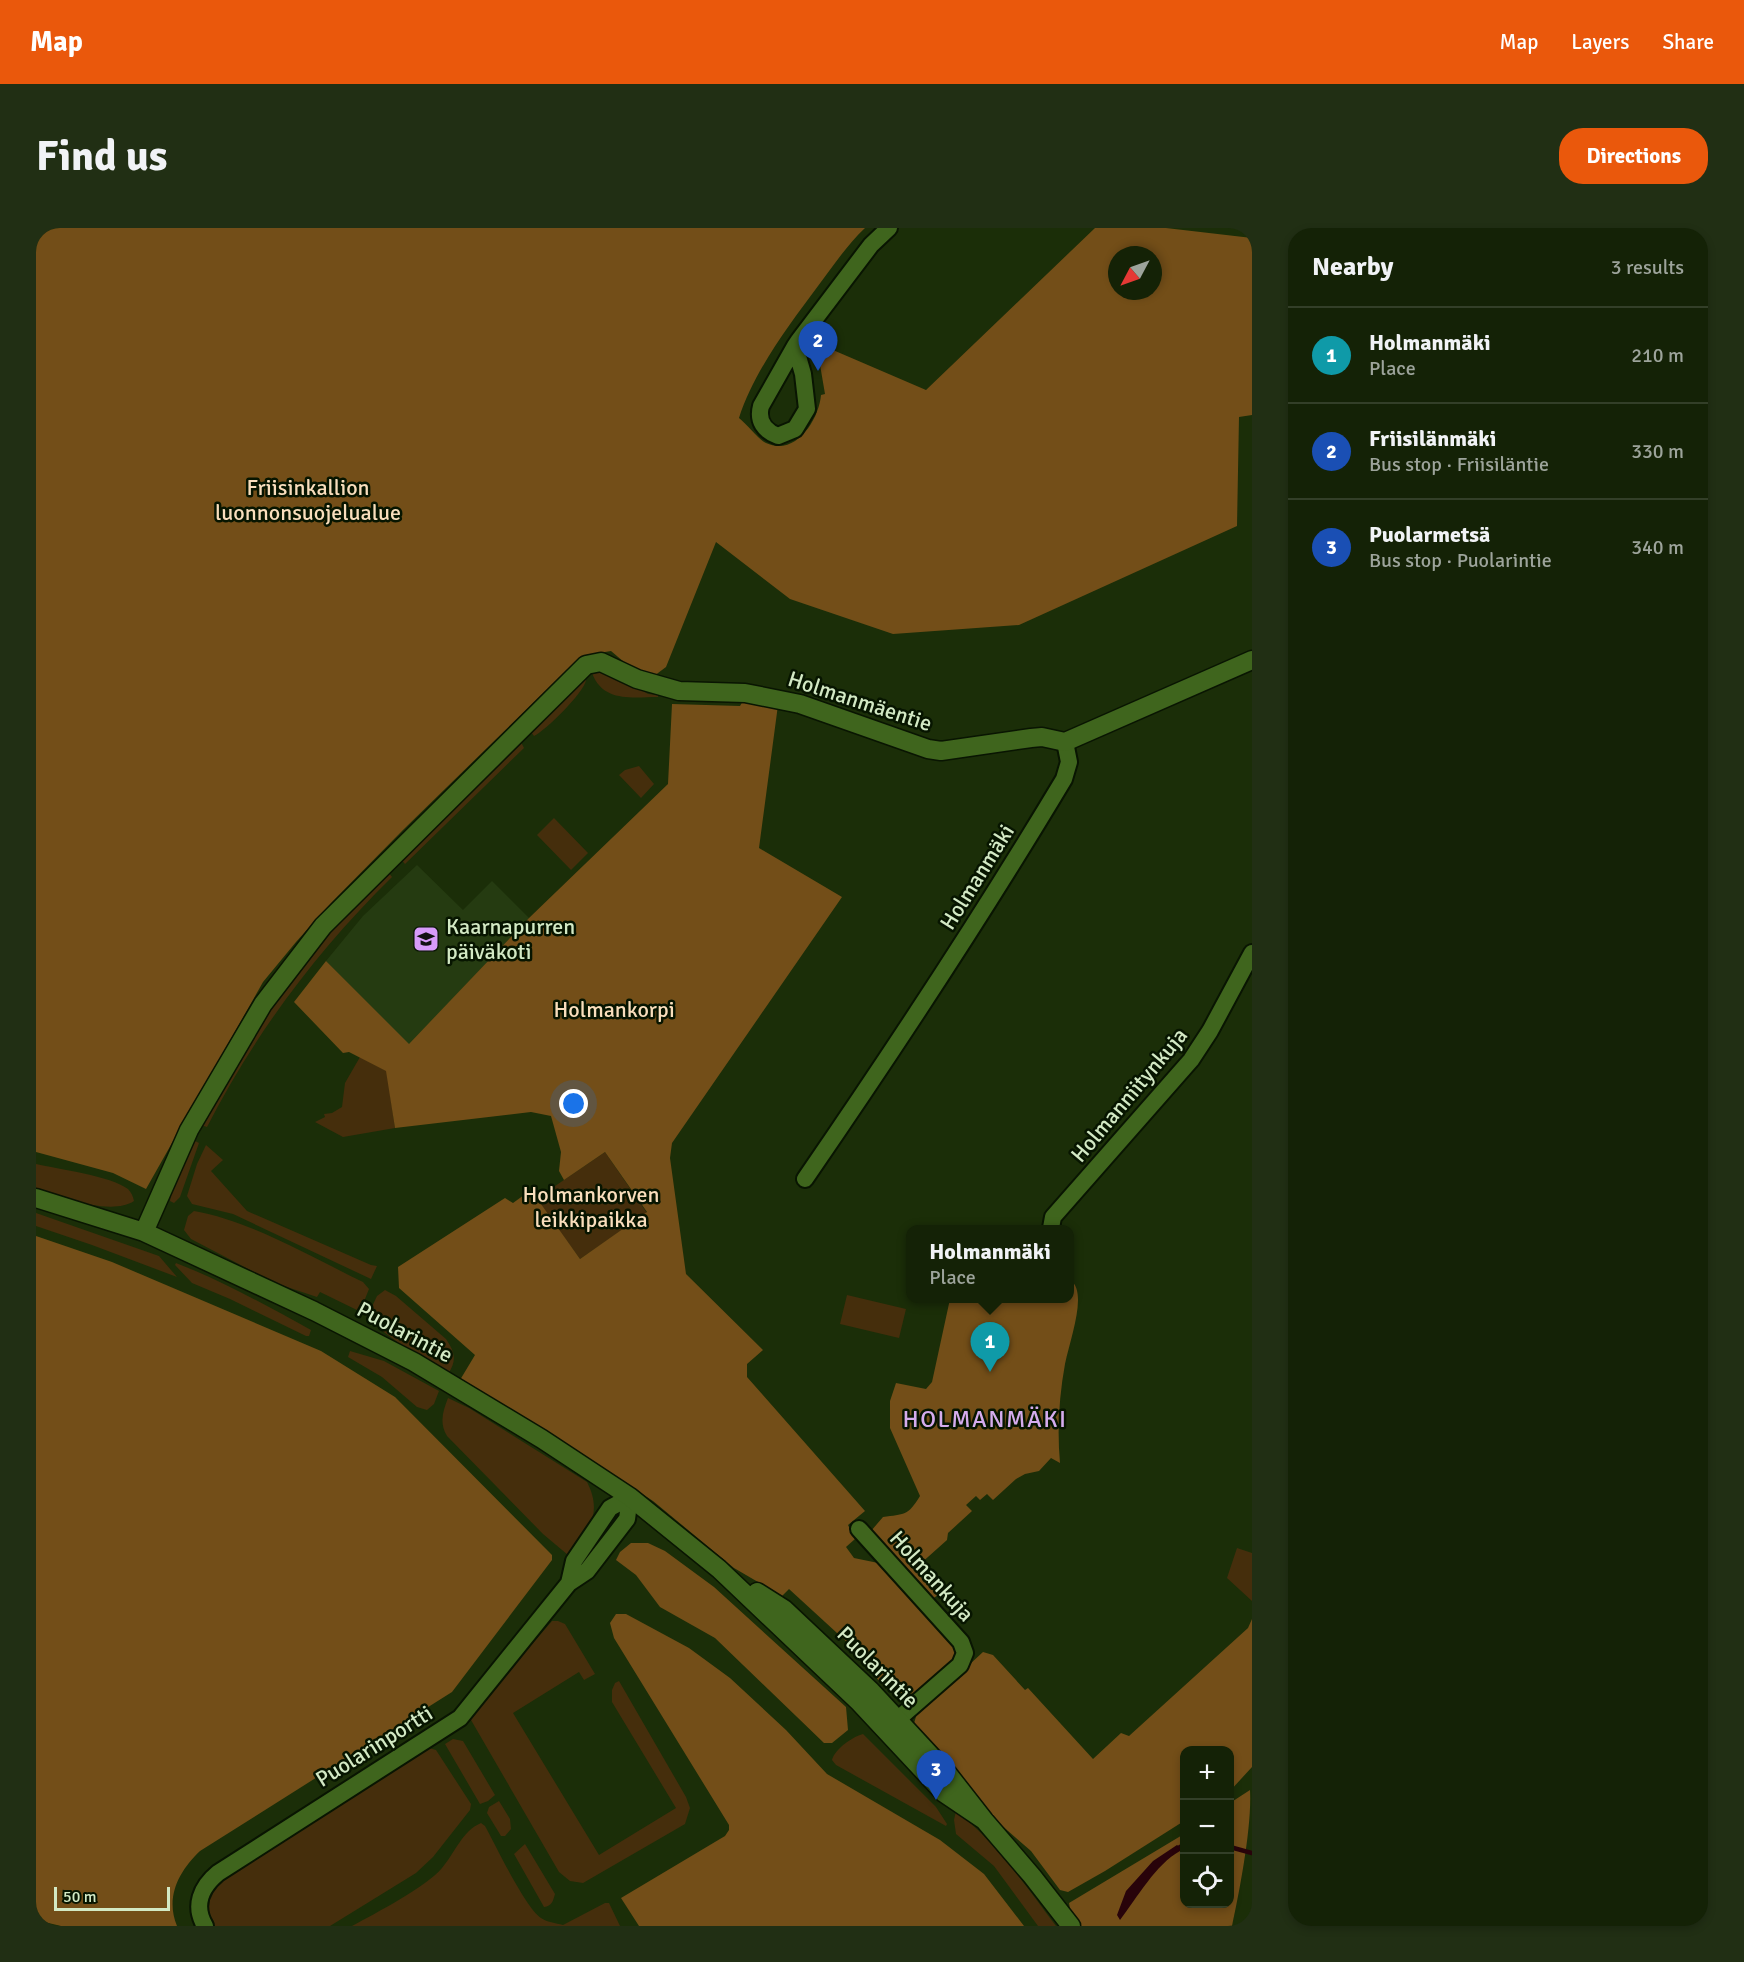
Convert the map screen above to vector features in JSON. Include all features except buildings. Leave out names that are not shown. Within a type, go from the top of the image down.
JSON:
[{"type":"street","points":[[795,346],[803,374],[807,409],[795,429],[778,436],[765,429],[759,412],[761,406],[795,346],[871,245],[889,228]]},
{"type":"street","points":[[1065,742],[1252,660]]},
{"type":"street","name":"Holmanmäentie","points":[[144,1232],[189,1130],[263,1004],[292,964],[331,917],[586,665],[602,662],[637,679],[679,691],[744,693],[801,704],[934,750],[959,749],[1042,737],[1065,742]]},
{"type":"street","name":"Holmanmäki","points":[[805,1179],[906,1032],[1064,779],[1069,762],[1065,742]]},
{"type":"street","name":"Holmanniitynkuja","points":[[1052,1225],[1053,1217],[1191,1060],[1210,1031],[1252,953]]},
{"type":"street","name":"Puolarintie","points":[[36,1198],[144,1232],[314,1311],[414,1362],[542,1439],[630,1497],[719,1569],[784,1609],[892,1724],[948,1774],[1071,1926]]},
{"type":"street","name":"Puolarinportti","points":[[205,1926],[200,1917],[199,1898],[207,1882],[218,1873],[460,1718],[568,1582],[574,1561],[610,1509],[630,1497]]},
{"type":"street","name":"Holmankuja","points":[[859,1528],[961,1642],[965,1653],[960,1665],[892,1724]]},
{"type":"shaded area","name":"Kaarnapurren päiväkoti","points":[[417,865],[463,910],[492,881],[529,918],[409,1045],[326,961],[363,916]]},
{"type":"shaded area","points":[[1177,1845],[1180,1847],[1180,1851],[1163,1864],[1147,1882],[1120,1920],[1117,1915],[1126,1891],[1153,1861]]},
{"type":"green space","name":"Friisinkallion luonnonsuojelualue","points":[[36,228],[865,228],[840,256],[784,333],[763,366],[746,400],[739,418],[763,441],[777,446],[787,445],[804,433],[816,415],[821,395],[825,394],[818,353],[812,341],[926,390],[1095,228],[1166,228],[1252,238],[1252,415],[1239,417],[1237,526],[1019,625],[893,634],[790,599],[716,542],[666,667],[650,679],[637,673],[611,651],[593,654],[575,662],[331,903],[263,982],[146,1189],[113,1173],[36,1152]]},
{"type":"green space","points":[[606,670],[648,694],[658,695],[658,697],[629,697],[611,694],[597,683],[592,673]]},
{"type":"green space","points":[[584,677],[586,680],[579,694],[555,720],[534,736],[531,732]]},
{"type":"green space","name":"Holmankorpi","points":[[744,699],[778,705],[759,848],[842,897],[672,1143],[670,1158],[686,1274],[763,1350],[747,1364],[747,1377],[865,1511],[848,1525],[855,1539],[846,1547],[854,1558],[883,1564],[952,1640],[955,1650],[953,1661],[917,1694],[898,1693],[884,1687],[849,1644],[789,1589],[782,1596],[734,1568],[653,1501],[460,1380],[475,1355],[399,1288],[398,1267],[505,1198],[513,1203],[531,1190],[580,1259],[647,1212],[605,1152],[564,1180],[559,1171],[561,1152],[551,1116],[531,1112],[395,1128],[386,1071],[349,1052],[343,1053],[294,1002],[326,961],[409,1044],[529,918],[668,784],[672,704],[740,706]]},
{"type":"green space","points":[[521,742],[524,748],[405,864],[399,857]]},
{"type":"green space","points":[[639,766],[654,784],[641,798],[619,775],[625,770]]},
{"type":"green space","points":[[554,818],[588,853],[571,870],[537,835]]},
{"type":"green space","points":[[389,873],[392,877],[338,934],[289,995],[246,1059],[207,1127],[198,1124],[296,968],[381,875]]},
{"type":"green space","points":[[360,1057],[387,1071],[395,1128],[343,1137],[315,1122],[325,1117],[324,1114],[332,1113],[342,1107],[345,1083]]},
{"type":"green space","points":[[191,1139],[199,1143],[180,1197],[174,1203],[170,1201],[173,1181]]},
{"type":"green space","points":[[206,1145],[223,1160],[211,1171],[247,1211],[377,1266],[371,1279],[233,1214],[192,1204],[187,1196],[197,1164]]},
{"type":"green space","name":"Holmankorven leikkipaikka","points":[[605,1152],[647,1213],[580,1259],[536,1199]]},
{"type":"green space","points":[[36,1164],[110,1180],[128,1189],[134,1201],[113,1207],[100,1206],[36,1191]]},
{"type":"green space","points":[[194,1211],[259,1231],[363,1282],[369,1289],[361,1309],[359,1311],[320,1292],[317,1297],[275,1283],[191,1239],[184,1230],[188,1216]]},
{"type":"green space","points":[[36,1213],[159,1256],[177,1277],[36,1226]]},
{"type":"green space","points":[[36,1236],[112,1262],[321,1351],[395,1397],[552,1555],[552,1560],[452,1692],[200,1851],[186,1867],[176,1885],[173,1905],[177,1926],[61,1926],[36,1920]]},
{"type":"green space","points":[[176,1263],[228,1286],[311,1330],[309,1336],[192,1283],[175,1265]]},
{"type":"green space","points":[[1074,1283],[1078,1307],[1061,1389],[1060,1463],[1051,1458],[1039,1471],[1016,1479],[993,1500],[987,1494],[980,1500],[976,1496],[966,1505],[972,1511],[948,1533],[947,1540],[919,1565],[943,1592],[932,1599],[871,1531],[883,1517],[909,1511],[920,1496],[890,1428],[890,1401],[896,1383],[926,1389],[932,1382],[949,1303],[1074,1303]]},
{"type":"green space","points":[[385,1290],[396,1296],[446,1339],[454,1356],[453,1365],[448,1374],[422,1360],[377,1327],[379,1321],[368,1315],[377,1296]]},
{"type":"green space","points":[[847,1295],[906,1309],[899,1338],[840,1324]]},
{"type":"green space","points":[[350,1351],[384,1361],[439,1391],[434,1404],[427,1410],[417,1407],[382,1377],[348,1357]]},
{"type":"green space","points":[[448,1398],[469,1408],[587,1482],[592,1493],[594,1512],[587,1530],[568,1555],[543,1534],[447,1436],[442,1422]]},
{"type":"green space","points":[[631,1543],[648,1543],[665,1551],[714,1587],[846,1707],[848,1730],[832,1743],[824,1743],[715,1638],[660,1607],[636,1575],[616,1560],[620,1552]]},
{"type":"green space","points":[[1237,1548],[1252,1553],[1252,1601],[1227,1578]]},
{"type":"green space","points":[[616,1614],[626,1614],[689,1648],[730,1678],[786,1730],[827,1774],[940,1840],[984,1874],[1024,1926],[639,1926],[621,1898],[725,1836],[729,1825],[614,1638],[610,1623]]},
{"type":"green space","points":[[1252,1619],[1252,1767],[1234,1787],[1234,1746],[1180,1746],[1180,1824],[1068,1892],[1060,1890],[1031,1851],[999,1823],[913,1727],[917,1713],[983,1652],[993,1655],[1025,1690],[1028,1688],[1093,1759],[1121,1733],[1129,1736],[1248,1628]]},
{"type":"green space","points":[[552,1621],[565,1624],[595,1674],[584,1680],[579,1672],[513,1713],[599,1855],[676,1808],[612,1702],[612,1690],[615,1683],[619,1681],[686,1797],[690,1808],[685,1824],[583,1883],[570,1881],[559,1872],[471,1720],[472,1713]]},
{"type":"green space","points":[[863,1734],[936,1807],[947,1824],[946,1826],[836,1765],[832,1760],[840,1748]]},
{"type":"green space","points":[[453,1739],[463,1741],[495,1795],[488,1801],[480,1804],[445,1744]]},
{"type":"green space","points":[[429,1748],[436,1750],[471,1804],[470,1810],[433,1857],[416,1873],[330,1926],[212,1926],[207,1902],[219,1882]]},
{"type":"green space","points":[[1250,1790],[1247,1839],[1232,1926],[1079,1926],[1071,1915],[1069,1903],[1180,1836],[1180,1908],[1234,1908],[1234,1800]]},
{"type":"green space","points":[[499,1801],[510,1819],[511,1829],[505,1836],[501,1836],[487,1813],[489,1807]]},
{"type":"green space","points":[[956,1811],[997,1850],[1056,1926],[1038,1926],[994,1866],[956,1834],[954,1820]]},
{"type":"green space","points":[[481,1823],[485,1826],[527,1902],[541,1918],[563,1925],[609,1903],[620,1926],[352,1926],[425,1883],[442,1868],[469,1831]]},
{"type":"green space","points":[[525,1844],[555,1894],[549,1906],[544,1907],[514,1854]]},
{"type":"waterway","points":[[1234,1848],[1252,1853]]},
{"type":"place","name":"Friisilänmäki","points":[[818,371]]},
{"type":"place","name":"Kaarnapurren päiväkoti","points":[[426,939]]},
{"type":"place","name":"Holmanmäki","points":[[990,1372]]},
{"type":"place","name":"Puolarmetsä","points":[[936,1800]]},
{"type":"district","name":"HOLMANMÄKI","points":[[985,1419]]}]
